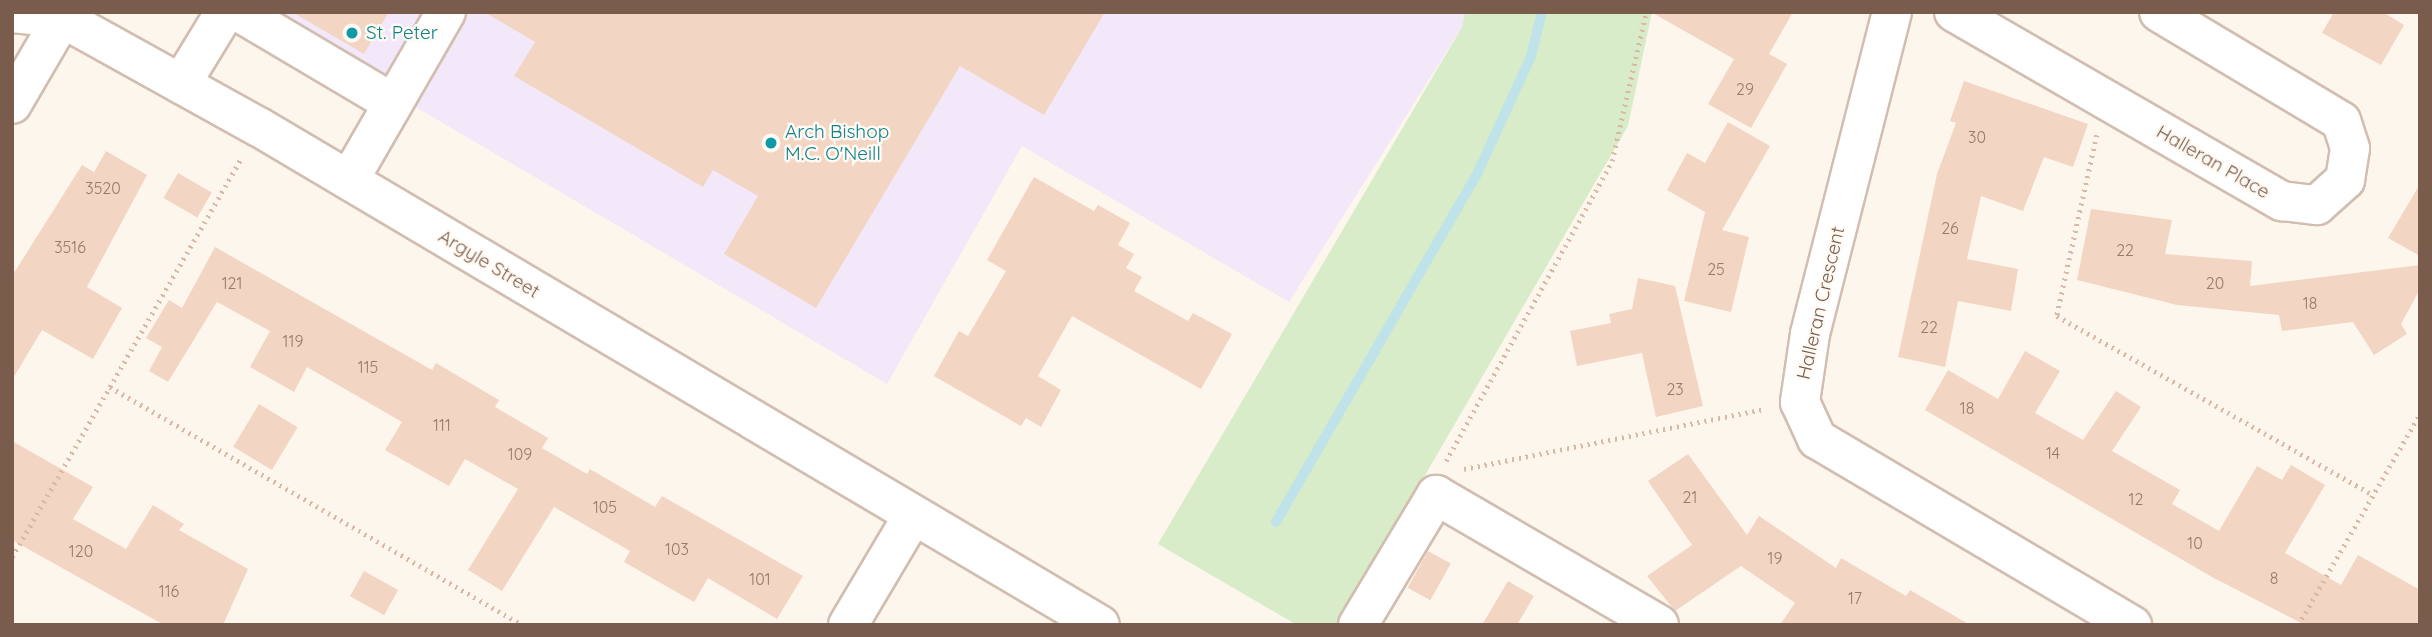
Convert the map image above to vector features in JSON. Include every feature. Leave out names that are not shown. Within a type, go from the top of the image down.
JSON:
[{"type":"street","points":[[181,84],[225,12]]},
{"type":"street","points":[[239,12],[393,103]]},
{"type":"street","points":[[349,180],[446,12]]},
{"type":"street","name":"Halleran Crescent","points":[[1892,12],[1810,334],[1800,402],[1817,439],[2132,625]]},
{"type":"street","name":"Halleran Place","points":[[1954,12],[2282,201],[2317,205],[2345,180],[2350,148],[2341,121],[2159,12]]},
{"type":"street","name":"Argyle Street","points":[[12,13],[60,15],[259,127],[912,517],[1100,625]]},
{"type":"street","points":[[12,104],[60,15]]},
{"type":"street","points":[[1358,625],[1436,495],[1659,625]]},
{"type":"street","points":[[848,625],[912,517]]},
{"type":"path","points":[[1436,495],[1446,459],[1612,161],[1646,12]]},
{"type":"path","points":[[2105,100],[2057,316],[2373,495]]},
{"type":"path","points":[[12,557],[259,127]]},
{"type":"path","points":[[110,387],[523,625]]},
{"type":"path","points":[[1436,495],[1465,468],[1800,402]]},
{"type":"path","points":[[2298,625],[2420,414]]},
{"type":"shaded area","points":[[254,12],[1465,12],[1462,27],[1289,302],[1022,146],[887,384]]},
{"type":"green space","points":[[1465,12],[1652,12],[1628,126],[1338,625],[1297,625],[1158,544],[1462,27]]},
{"type":"building","name":"St. Peter","points":[[292,12],[389,12],[364,54]]},
{"type":"building","name":"Arch Bishop M.C. O'Neill","points":[[484,12],[1105,12],[1044,115],[960,66],[816,308],[724,254],[758,196],[713,170],[703,187],[514,76],[535,42]]},
{"type":"building","points":[[1651,12],[1793,12],[1769,54],[1787,64],[1751,128],[1708,104],[1734,59]]},
{"type":"building","points":[[2334,12],[2383,12],[2404,25],[2381,65],[2322,33]]},
{"type":"building","points":[[1964,81],[2088,124],[2073,167],[2044,157],[2023,211],[1981,196],[1967,259],[2018,269],[2011,311],[1958,301],[1945,367],[1898,357],[1937,174],[1956,123],[1950,121]]},
{"type":"building","points":[[1728,122],[1770,146],[1722,230],[1749,237],[1731,312],[1684,301],[1705,212],[1667,190],[1687,153],[1705,163]]},
{"type":"building","points":[[106,151],[147,175],[87,287],[122,308],[93,359],[42,330],[12,380],[12,276],[82,165],[94,172]]},
{"type":"building","points":[[178,173],[212,192],[197,218],[164,198]]},
{"type":"building","points":[[1034,177],[1094,211],[1098,205],[1130,223],[1118,245],[1134,254],[1126,268],[1142,277],[1134,291],[1188,321],[1193,313],[1232,334],[1201,389],[1072,316],[1038,376],[1061,390],[1041,427],[1026,418],[1021,426],[934,376],[959,331],[968,336],[1006,271],[987,260]]},
{"type":"building","points":[[2420,184],[2420,256],[2388,238]]},
{"type":"building","points":[[2091,209],[2172,220],[2165,254],[2252,261],[2250,286],[2420,265],[2420,289],[2401,324],[2407,334],[2374,355],[2353,322],[2282,331],[2279,315],[2177,305],[2077,280]]},
{"type":"building","points":[[215,247],[432,370],[436,363],[499,400],[495,407],[548,438],[542,448],[587,474],[590,469],[655,507],[662,496],[803,576],[777,619],[708,578],[694,602],[624,562],[630,551],[554,507],[502,591],[468,570],[518,489],[465,459],[449,486],[385,450],[402,422],[307,367],[294,392],[250,367],[270,331],[217,302],[168,382],[149,371],[162,347],[146,338],[169,300],[182,308]]},
{"type":"building","points":[[1638,278],[1675,286],[1703,406],[1656,417],[1642,353],[1577,366],[1570,331],[1611,323],[1609,314],[1632,309]]},
{"type":"building","points":[[2025,351],[2060,371],[2035,413],[2083,440],[2116,391],[2141,407],[2112,451],[2180,490],[2172,504],[2219,531],[2257,466],[2282,480],[2291,465],[2325,485],[2285,553],[2341,585],[2358,555],[2420,590],[2420,625],[2305,625],[2212,577],[1925,410],[1948,370],[1998,399]]},
{"type":"building","points":[[259,404],[298,427],[272,470],[233,447]]},
{"type":"building","points":[[12,441],[93,487],[73,519],[126,549],[153,505],[184,524],[179,530],[248,569],[223,625],[164,625],[12,540]]},
{"type":"building","points":[[1688,454],[1747,535],[1759,516],[1836,568],[1841,558],[1906,596],[1910,590],[1970,625],[1780,625],[1795,603],[1741,566],[1675,611],[1647,576],[1692,545],[1648,481]]},
{"type":"building","points":[[1428,551],[1451,564],[1430,600],[1408,588]]},
{"type":"building","points":[[364,571],[398,590],[384,615],[350,596]]},
{"type":"building","points":[[1508,581],[1534,596],[1517,625],[1482,625]]},
{"type":"waterway","points":[[1276,522],[1478,172],[1531,56],[1542,12]]},
{"type":"place","name":"St. Peter","points":[[352,33]]},
{"type":"place","name":"Arch Bishop M.C. O'Neill","points":[[771,143]]}]
